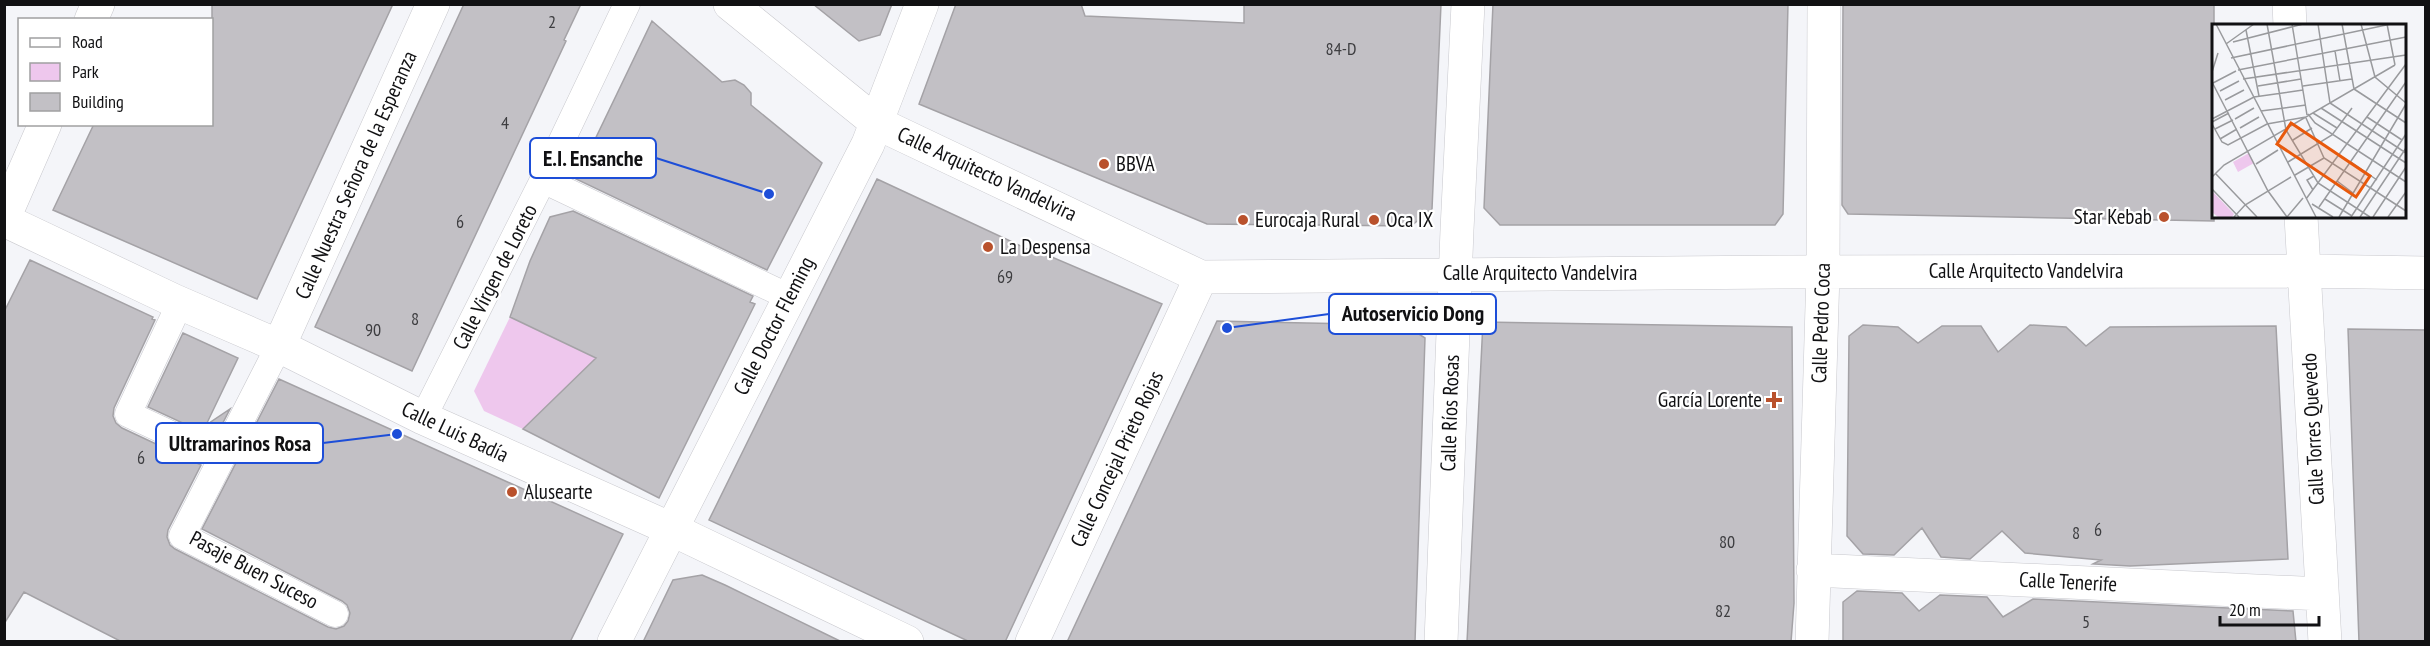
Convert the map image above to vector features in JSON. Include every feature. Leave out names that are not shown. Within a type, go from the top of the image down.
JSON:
[{"type":"street","points":[[92,18],[98,4]]},
{"type":"street","name":"Calle Nuestra Señora de la Esperanza","points":[[279,346],[433,4]]},
{"type":"street","name":"Calle Virgen de Loreto","points":[[423,418],[543,180],[627,4]]},
{"type":"street","name":"Calle Arquitecto Vandelvira","points":[[730,4],[877,123],[1201,277],[1823,272],[2426,273]]},
{"type":"street","name":"Calle Doctor Fleming","points":[[614,642],[877,123],[922,4]]},
{"type":"street","name":"Calle Ríos Rosas","points":[[1441,642],[1468,4]]},
{"type":"street","name":"Calle Pedro Coca","points":[[1812,642],[1823,272],[1824,4]]},
{"type":"street","points":[[2289,4],[2290,24]]},
{"type":"street","points":[[4,219],[44,126]]},
{"type":"street","points":[[543,180],[789,297]]},
{"type":"street","name":"Calle Torres Quevedo","points":[[2301,218],[2325,642]]},
{"type":"street","name":"Calle Luis Badía","points":[[4,219],[180,303],[279,346],[423,418],[671,529],[907,642]]},
{"type":"street","name":"Calle Concejal Prieto Rojas","points":[[1032,642],[1201,277]]},
{"type":"street","points":[[180,303],[128,414],[222,458]]},
{"type":"street","name":"Pasaje Buen Suceso","points":[[279,346],[182,536],[335,614]]},
{"type":"street","name":"Calle Tenerife","points":[[1813,570],[2322,594]]},
{"type":"green space","points":[[510,317],[596,358],[523,429],[484,411],[474,391]]},
{"type":"building","points":[[212,4],[393,4],[257,299],[53,210],[93,126],[213,126]]},
{"type":"building","points":[[464,4],[581,4],[564,40],[566,41],[412,371],[315,327]]},
{"type":"building","points":[[813,4],[892,4],[880,35],[859,41]]},
{"type":"building","points":[[956,4],[1081,4],[1085,16],[1244,23],[1244,4],[1441,4],[1432,209],[1411,226],[1207,224],[919,104]]},
{"type":"building","points":[[1493,4],[1788,4],[1783,214],[1775,225],[1500,225],[1484,208]]},
{"type":"building","points":[[1843,4],[2214,4],[2214,24],[2212,24],[2212,218],[2214,221],[1848,214],[1842,205]]},
{"type":"building","points":[[652,21],[722,82],[735,80],[744,85],[751,93],[751,105],[822,163],[767,270],[576,179]]},
{"type":"building","points":[[877,179],[1038,254],[1040,252],[1162,304],[1005,642],[970,642],[709,520]]},
{"type":"building","points":[[573,211],[753,296],[750,302],[755,304],[659,498],[523,429],[596,358],[510,317],[530,261],[550,217]]},
{"type":"building","points":[[30,260],[153,317],[152,319],[155,320],[114,408],[113,416],[122,428],[201,465],[168,530],[167,537],[170,545],[175,549],[328,627],[336,629],[344,626],[348,621],[350,613],[347,605],[342,601],[202,529],[279,379],[623,534],[570,642],[122,642],[24,592],[4,624],[4,312]]},
{"type":"building","points":[[1217,321],[1405,325],[1425,338],[1415,642],[1067,642]]},
{"type":"building","points":[[1483,322],[1792,327],[1794,603],[1791,642],[1467,642]]},
{"type":"building","points":[[1863,325],[1898,327],[1918,343],[1942,326],[1981,326],[1998,352],[2030,325],[2066,327],[2086,346],[2110,327],[2276,326],[2288,559],[2130,566],[2093,564],[2101,560],[2025,553],[2002,531],[1970,559],[1941,557],[1922,528],[1894,555],[1863,554],[1847,536],[1849,336]]},
{"type":"building","points":[[2348,329],[2426,330],[2426,642],[2359,642]]},
{"type":"building","points":[[183,333],[238,358],[206,425],[230,409],[215,438],[148,407]]},
{"type":"building","points":[[702,575],[842,642],[643,642],[673,580]]},
{"type":"building","points":[[1857,591],[1902,593],[1919,611],[1940,595],[1987,597],[2003,617],[2033,599],[2293,611],[2296,642],[1843,642],[1843,602]]},
{"type":"place","name":"BBVA","points":[[1104,164]]},
{"type":"place","name":"E.I. Ensanche","points":[[769,194]]},
{"type":"place","name":"Star Kebab","points":[[2164,217]]},
{"type":"place","name":"Eurocaja Rural","points":[[1243,220]]},
{"type":"place","name":"Oca IX","points":[[1374,220]]},
{"type":"place","name":"La Despensa","points":[[988,247]]},
{"type":"place","name":"Autoservicio Dong","points":[[1227,328]]},
{"type":"place","name":"García Lorente","points":[[1774,400]]},
{"type":"place","name":"Ultramarinos Rosa","points":[[397,434]]},
{"type":"place","name":"Alusearte","points":[[512,492]]}]
